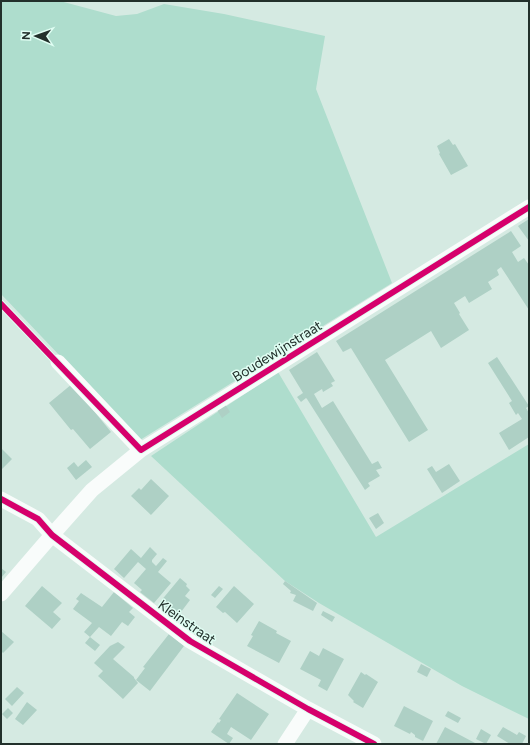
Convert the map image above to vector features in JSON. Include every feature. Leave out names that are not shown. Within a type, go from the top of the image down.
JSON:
[{"type":"street","name":"Boudewijnstraat","points":[[1,594],[92,490],[141,450],[529,207]]},
{"type":"street","points":[[58,362],[141,450]]},
{"type":"street","name":"Kleinstraat","points":[[1,499],[38,519],[52,534],[190,641],[308,709],[374,744]]},
{"type":"street","points":[[284,744],[308,709]]},
{"type":"green space","points":[[1,1],[60,1],[116,16],[137,14],[164,4],[224,14],[325,36],[316,89],[392,283],[140,440],[1,294]]},
{"type":"green space","points":[[278,372],[376,537],[529,444],[529,719],[462,686],[319,603],[285,581],[151,456]]},
{"type":"building","points":[[449,139],[453,145],[455,144],[468,166],[451,175],[439,154],[440,153],[437,146]]},
{"type":"building","points":[[529,219],[529,241],[518,226]]},
{"type":"building","points":[[511,231],[521,246],[512,252],[518,262],[524,258],[529,265],[529,310],[501,267],[497,270],[499,275],[488,282],[492,289],[469,303],[465,296],[454,303],[469,330],[441,348],[431,331],[385,360],[428,430],[409,442],[351,348],[343,352],[336,341]]},
{"type":"building","points":[[317,352],[335,381],[331,383],[333,386],[323,392],[322,389],[314,394],[322,408],[333,401],[372,464],[378,461],[382,468],[376,470],[380,476],[368,483],[370,486],[365,490],[307,399],[306,398],[301,402],[297,397],[303,393],[289,370]]},
{"type":"building","points":[[497,357],[529,406],[526,408],[529,413],[529,437],[509,450],[499,433],[522,419],[518,413],[516,415],[509,403],[512,401],[488,363]]},
{"type":"building","points":[[72,384],[111,432],[90,449],[73,429],[71,430],[49,403]]},
{"type":"building","points":[[225,404],[230,412],[222,418],[217,410]]},
{"type":"building","points":[[1,448],[12,459],[1,470]]},
{"type":"building","points":[[86,460],[92,467],[76,480],[67,468],[74,462],[78,467]]},
{"type":"building","points":[[449,464],[460,481],[442,493],[427,469],[432,466],[436,472]]},
{"type":"building","points":[[151,479],[169,496],[151,515],[131,496],[139,488],[141,490]]},
{"type":"building","points":[[378,513],[384,523],[376,529],[369,518]]},
{"type":"building","points":[[150,547],[157,554],[152,560],[156,566],[163,558],[167,561],[158,572],[171,583],[154,603],[140,592],[142,590],[134,583],[146,569],[138,562],[124,578],[114,569],[131,549],[141,558]]},
{"type":"building","points":[[1,568],[6,572],[1,578]]},
{"type":"building","points":[[180,578],[187,584],[186,586],[190,590],[185,596],[190,600],[178,616],[160,602]]},
{"type":"building","points":[[285,581],[317,603],[313,611],[293,601],[296,595],[290,593],[291,591],[283,584]]},
{"type":"building","points":[[42,586],[62,603],[53,612],[61,619],[52,629],[25,606]]},
{"type":"building","points":[[219,586],[223,589],[215,598],[211,595]]},
{"type":"building","points":[[234,586],[254,604],[237,623],[225,612],[223,613],[216,607]]},
{"type":"building","points":[[114,592],[133,608],[129,612],[135,617],[128,626],[122,622],[111,636],[99,627],[90,637],[84,632],[92,623],[73,609],[79,601],[76,599],[81,593],[102,607]]},
{"type":"building","points":[[323,611],[335,617],[332,622],[321,615]]},
{"type":"building","points":[[259,621],[291,641],[279,663],[247,646]]},
{"type":"building","points":[[1,631],[14,642],[1,654]]},
{"type":"building","points":[[169,634],[184,646],[150,691],[136,680],[145,668],[143,667]]},
{"type":"building","points":[[90,637],[100,645],[95,651],[85,643]]},
{"type":"building","points":[[118,642],[125,647],[113,659],[134,677],[138,683],[123,699],[98,676],[103,671],[94,663],[110,646]]},
{"type":"building","points":[[323,648],[344,659],[327,691],[318,686],[321,680],[300,669],[310,651],[319,656]]},
{"type":"building","points":[[421,664],[431,669],[427,677],[417,672]]},
{"type":"building","points":[[361,672],[378,682],[363,708],[353,702],[354,701],[348,695]]},
{"type":"building","points":[[17,687],[24,693],[12,706],[5,699]]},
{"type":"building","points":[[237,693],[269,714],[251,740],[231,727],[227,734],[233,738],[229,744],[211,732],[221,720],[219,719]]},
{"type":"building","points":[[27,702],[37,710],[23,725],[15,719]]},
{"type":"building","points":[[404,706],[433,721],[423,741],[415,737],[415,735],[411,732],[410,734],[394,726]]},
{"type":"building","points":[[8,708],[13,713],[7,719],[2,714]]},
{"type":"building","points":[[448,711],[461,718],[458,723],[445,716]]},
{"type":"building","points":[[445,727],[475,743],[436,744]]},
{"type":"building","points":[[503,727],[517,735],[519,732],[526,736],[522,744],[510,744],[497,736]]},
{"type":"building","points":[[481,729],[491,735],[486,744],[476,739]]},
{"type":"cycle path","points":[[1,304],[141,450],[529,207]]},
{"type":"cycle path","points":[[1,499],[38,519],[52,535],[190,641],[308,709],[374,744]]}]
